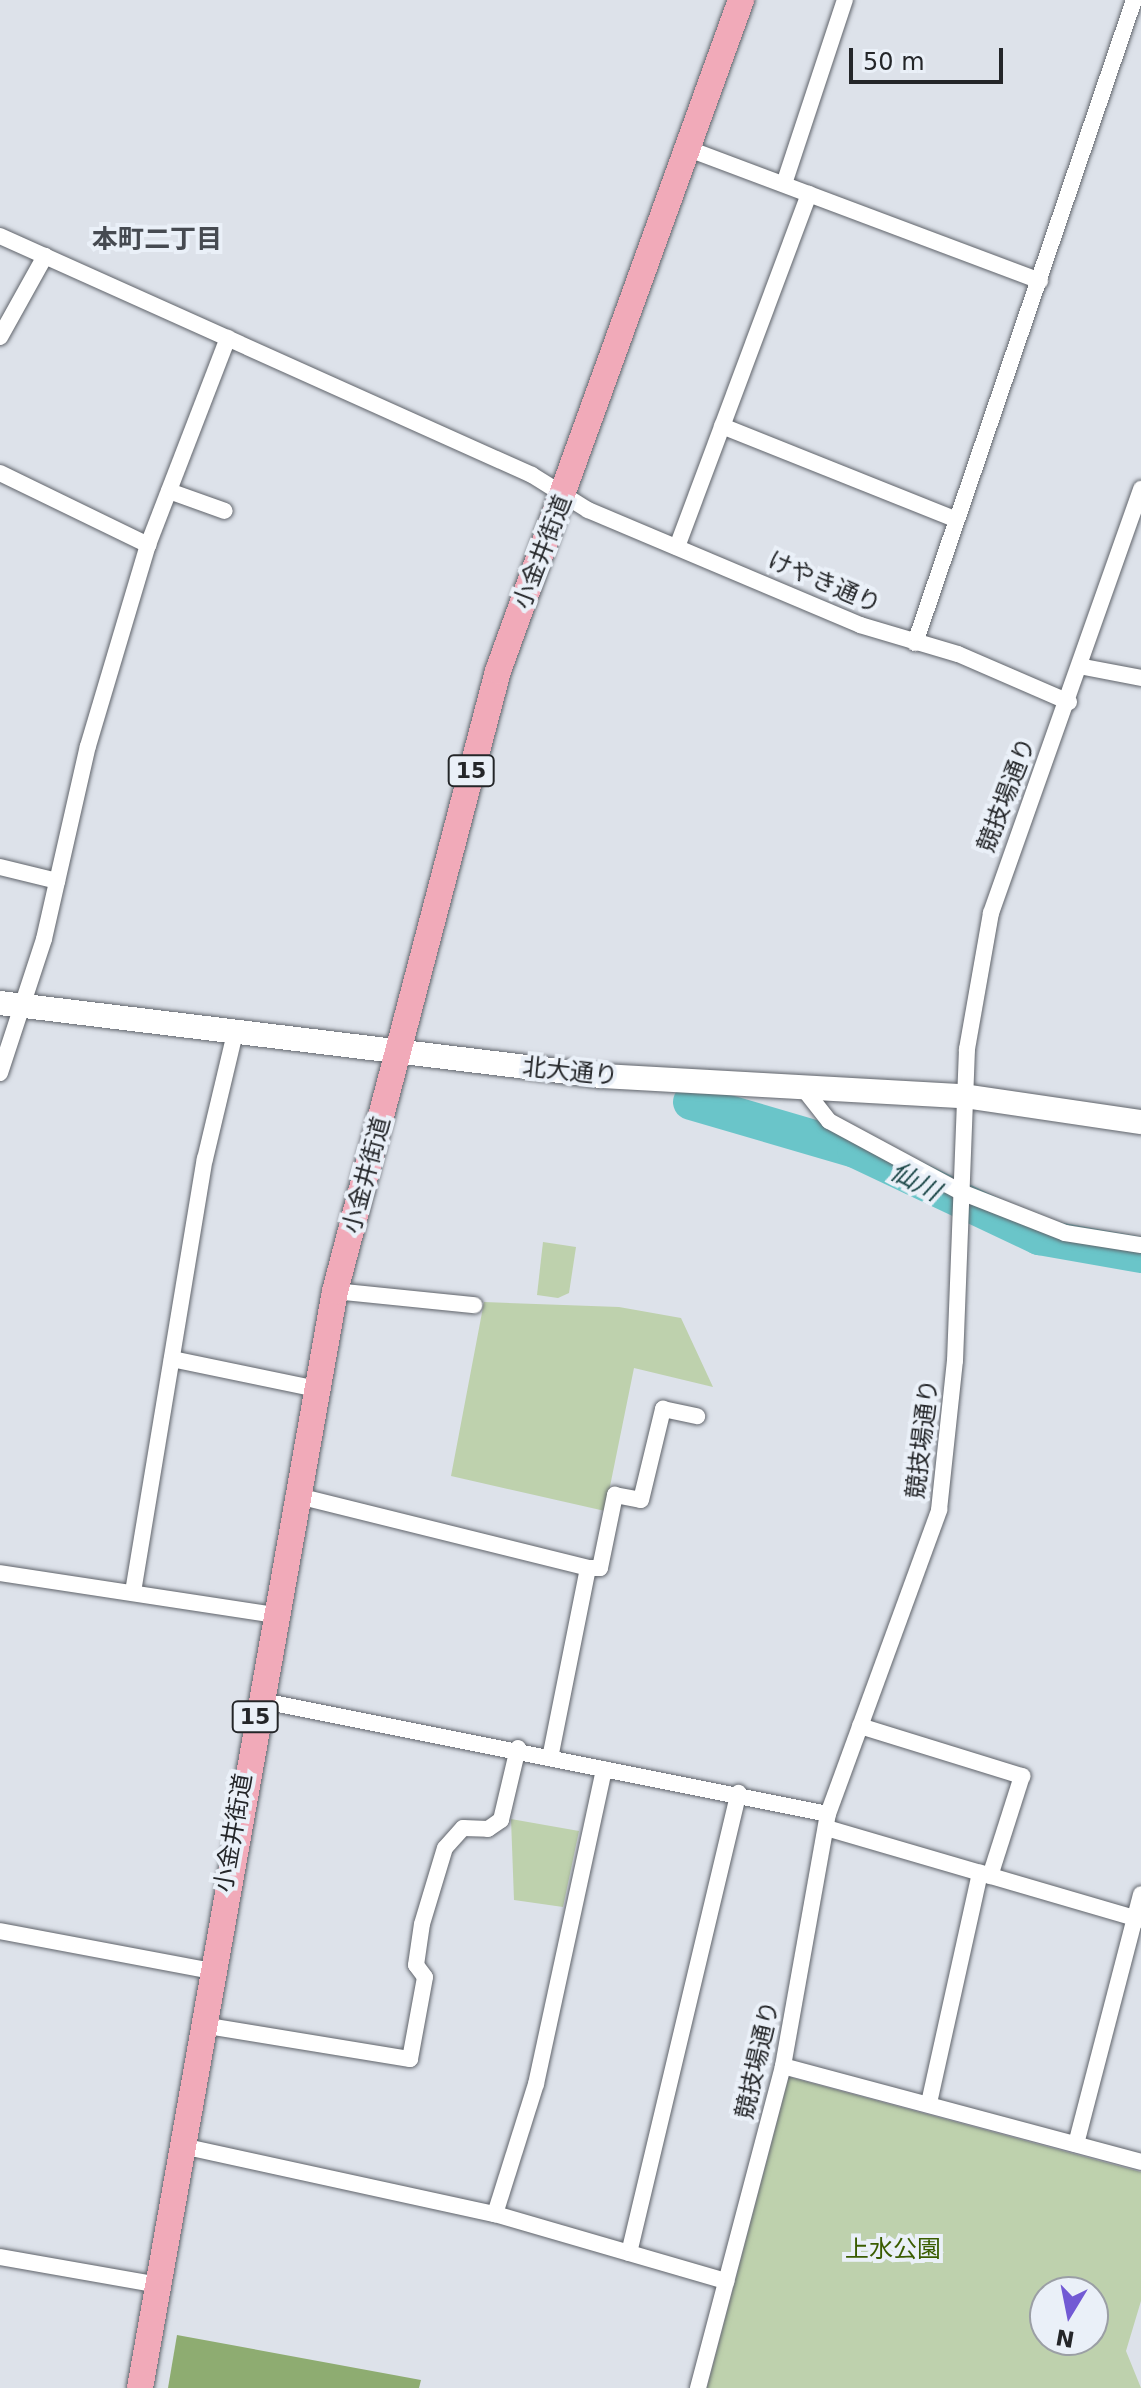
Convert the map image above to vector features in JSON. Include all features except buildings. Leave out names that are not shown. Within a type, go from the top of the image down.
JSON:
[{"type":"main road","name":"小金井街道","points":[[140,2388],[312,1388],[335,1291],[498,671],[564,496],[741,0]]},
{"type":"street","points":[[784,184],[845,0]]},
{"type":"street","points":[[915,643],[1134,0]]},
{"type":"street","points":[[689,149],[1040,281]]},
{"type":"street","points":[[677,547],[809,194]]},
{"type":"street","name":"けやき通り","points":[[0,236],[228,338],[677,547],[1069,702]]},
{"type":"street","points":[[0,337],[45,256]]},
{"type":"street","points":[[0,1073],[12,1005],[57,881],[88,746],[148,545],[228,338]]},
{"type":"street","points":[[722,426],[955,519]]},
{"type":"street","points":[[0,473],[148,545]]},
{"type":"street","name":"競技場通り","points":[[698,2388],[783,2066],[829,1821],[860,1726],[939,1510],[952,1417],[964,1096],[972,1005],[996,891],[1084,667],[1141,489]]},
{"type":"street","points":[[169,491],[225,511]]},
{"type":"street","points":[[1084,667],[1141,678]]},
{"type":"street","points":[[0,867],[57,881]]},
{"type":"street","name":"北大通り","points":[[12,1005],[642,1080],[964,1096],[1141,1122]]},
{"type":"street","points":[[133,1592],[172,1359],[235,1033]]},
{"type":"street","points":[[803,1088],[829,1121],[961,1192],[1065,1233],[1141,1245]]},
{"type":"street","points":[[335,1291],[474,1305]]},
{"type":"street","points":[[172,1359],[312,1388]]},
{"type":"street","points":[[294,1495],[588,1568],[600,1568],[615,1495],[641,1500],[663,1409],[697,1416]]},
{"type":"street","points":[[551,1754],[588,1568]]},
{"type":"street","points":[[0,1573],[273,1615]]},
{"type":"street","points":[[258,1700],[551,1754],[604,1769],[739,1793],[985,1874],[1138,1919]]},
{"type":"street","points":[[860,1726],[1022,1776],[985,1874],[929,2103]]},
{"type":"street","points":[[202,2025],[410,2059],[425,1977],[416,1965],[422,1924],[445,1848],[463,1828],[488,1829],[501,1820],[518,1748]]},
{"type":"street","points":[[495,2214],[536,2084],[604,1769]]},
{"type":"street","points":[[629,2253],[739,1793]]},
{"type":"street","points":[[1076,2144],[1138,1919],[1141,1894]]},
{"type":"street","points":[[0,1931],[211,1971]]},
{"type":"street","points":[[783,2066],[1141,2162]]},
{"type":"street","points":[[182,2146],[495,2214],[726,2281]]},
{"type":"street","points":[[0,2257],[158,2285]]},
{"type":"green space","points":[[543,1242],[576,1247],[569,1293],[558,1298],[537,1295]]},
{"type":"green space","points":[[484,1302],[619,1307],[681,1318],[713,1387],[634,1368],[605,1511],[451,1476]]},
{"type":"green space","points":[[511,1819],[579,1831],[563,1907],[514,1900]]},
{"type":"green space","name":"上水公園","points":[[789,2077],[1141,2172],[1141,2301],[1126,2351],[1141,2388],[707,2388]]},
{"type":"green space","points":[[177,2335],[421,2380],[419,2388],[168,2388]]},
{"type":"waterway","name":"仙川","points":[[691,1102],[855,1150],[1039,1237],[1141,1255]]},
{"type":"district","name":"本町二丁目","points":[[157,240]]}]
